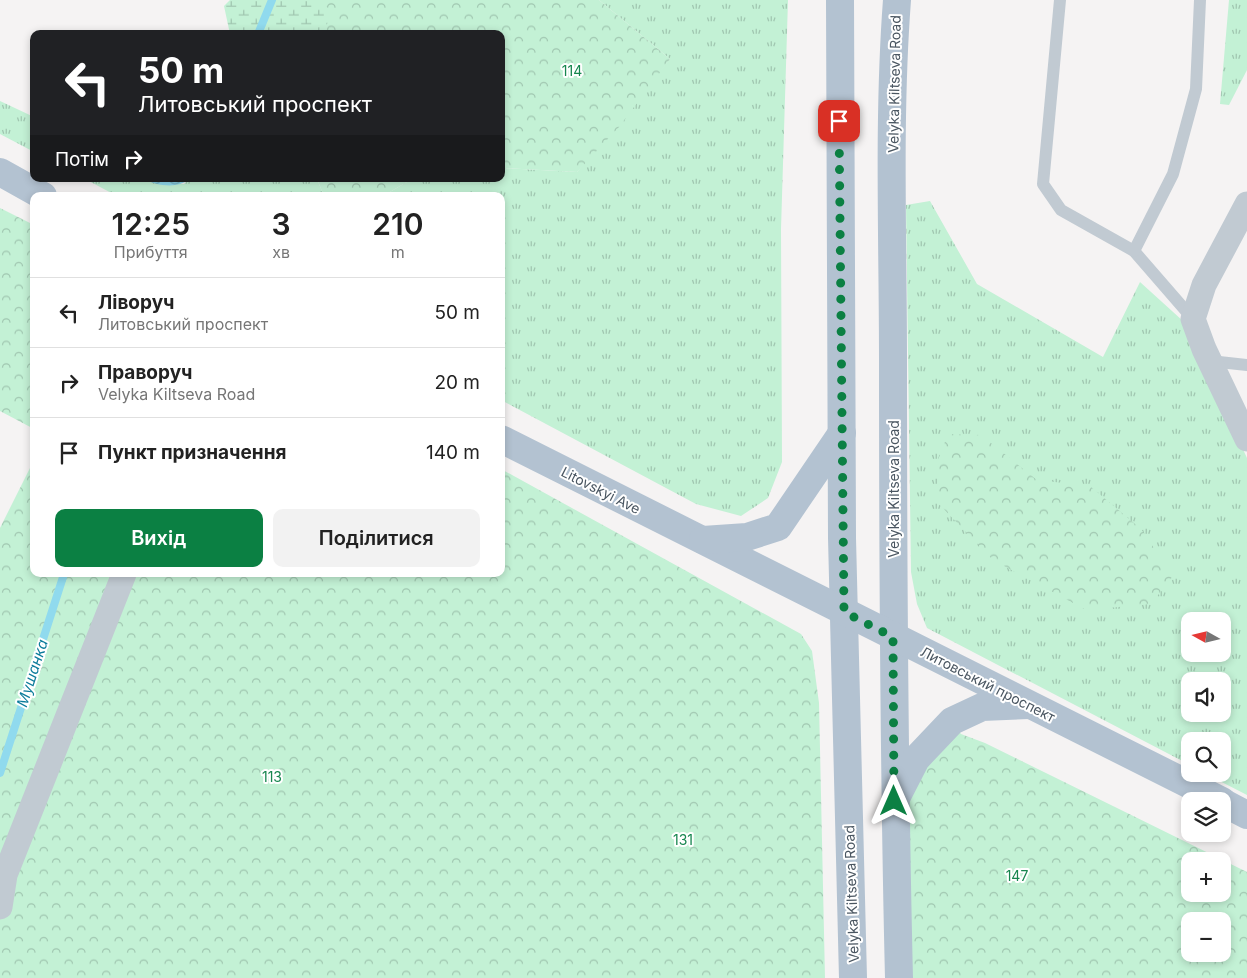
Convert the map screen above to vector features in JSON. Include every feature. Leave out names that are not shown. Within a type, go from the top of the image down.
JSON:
[{"type":"main road","name":"Velyka Kiltseva Road","points":[[840,0],[844,612],[853,978]]},
{"type":"main road","name":"Velyka Kiltseva Road","points":[[896,0],[893,88],[893,637],[894,801],[899,978]]},
{"type":"main road","points":[[0,172],[36,192]]},
{"type":"main road","points":[[701,540],[748,537],[778,527],[842,433]]},
{"type":"main road","name":"Litovskyi Ave","points":[[505,441],[701,540]]},
{"type":"main road","name":"Литовський проспект","points":[[701,540],[1204,792]]},
{"type":"main road","points":[[894,801],[916,759],[952,720],[982,707],[1029,705]]},
{"type":"main road","name":"Литовський проспект","points":[[1231,806],[1247,814]]},
{"type":"street","points":[[1247,204],[1204,285],[1193,318],[1210,361],[1247,439]]},
{"type":"street","points":[[0,907],[5,876],[123,577]]},
{"type":"lane","points":[[1060,0],[1043,184],[1060,210],[1134,251],[1193,318]]},
{"type":"lane","points":[[1134,251],[1172,174],[1196,89],[1200,0]]},
{"type":"lane","points":[[1210,361],[1247,364]]},
{"type":"green space","name":"114","points":[[230,0],[599,0],[670,59],[619,127],[577,172],[505,168],[505,30],[249,30]]},
{"type":"green space","points":[[230,0],[319,0],[332,12],[325,30],[229,30],[224,6]]},
{"type":"green space","points":[[599,0],[788,0],[781,229],[782,462],[768,498],[741,516],[696,504],[505,402],[505,192],[390,192],[407,182],[505,182],[505,168],[577,172],[670,59]]},
{"type":"green space","points":[[1229,0],[1247,0],[1247,70],[1229,105],[1220,104]]},
{"type":"green space","points":[[0,101],[30,115],[30,150],[0,134]]},
{"type":"green space","points":[[91,182],[184,184],[186,182],[318,182],[322,192],[109,192]]},
{"type":"green space","points":[[318,182],[407,182],[390,192],[322,192]]},
{"type":"green space","points":[[930,201],[977,284],[1103,357],[1140,282],[1183,321],[1247,458],[1247,795],[1222,782],[1231,782],[1231,732],[1181,732],[1181,760],[927,628],[917,604],[911,572],[906,205]]},
{"type":"green space","points":[[0,208],[30,223],[30,427],[0,411]]},
{"type":"green space","points":[[948,434],[981,435],[1037,480],[1090,486],[1141,529],[1173,576],[1151,604],[1086,610],[993,560],[937,502],[938,460]]},
{"type":"green space","name":"113","points":[[30,468],[30,577],[505,577],[505,471],[801,634],[812,651],[819,703],[825,978],[0,978],[0,528]]},
{"type":"green space","name":"147","points":[[952,721],[961,734],[985,743],[1181,840],[1181,842],[1186,842],[1206,852],[1181,852],[1181,902],[1231,902],[1231,864],[1247,872],[1247,978],[899,978],[894,801]]},
{"type":"water","points":[[152,182],[184,182],[173,185]]},
{"type":"waterway","name":"Мушанка","points":[[260,30],[272,0]]},
{"type":"waterway","name":"Мушанка","points":[[0,773],[63,577]]},
{"type":"route","points":[[839,121],[844,612],[893,637],[894,801]]},
{"type":"park label","name":"131","points":[[683,839]]}]
